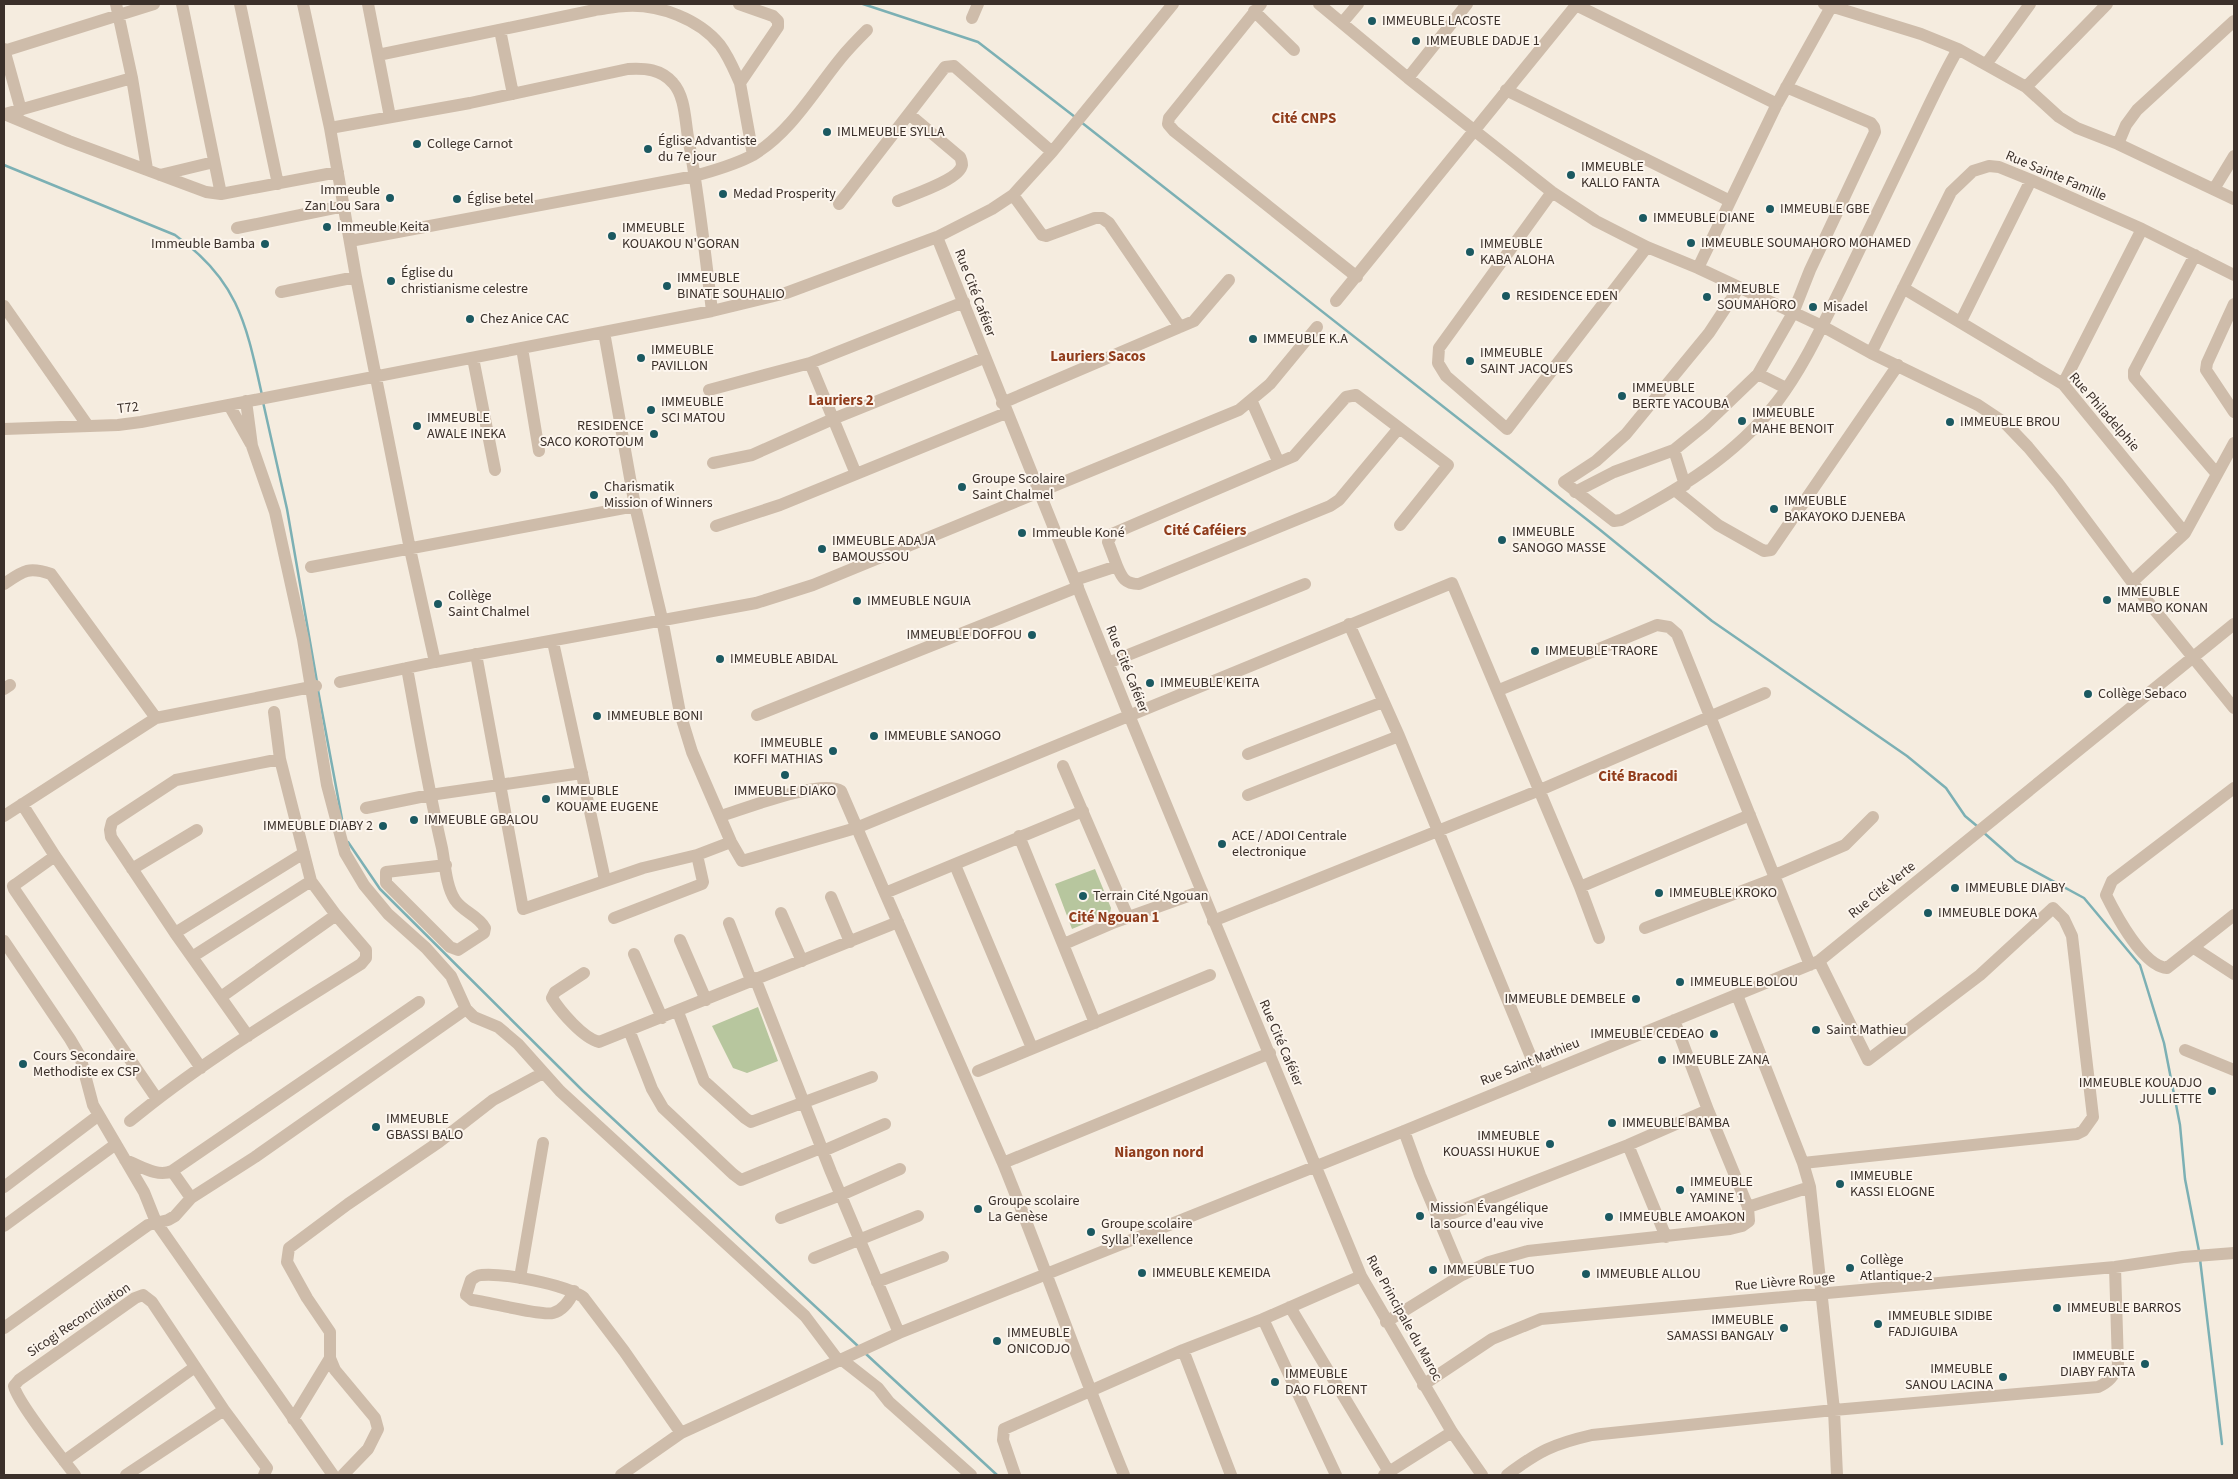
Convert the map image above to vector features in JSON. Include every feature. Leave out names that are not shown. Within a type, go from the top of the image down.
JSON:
[{"type":"street","points":[[21,110],[4,50],[118,9],[154,4]]},
{"type":"street","points":[[182,4],[221,194]]},
{"type":"street","points":[[240,4],[278,184]]},
{"type":"street","points":[[303,4],[330,128],[356,277],[410,549],[435,662]]},
{"type":"street","points":[[368,4],[390,117]]},
{"type":"street","points":[[739,4],[773,16],[778,21],[778,28],[740,83]]},
{"type":"street","points":[[972,18],[978,4]]},
{"type":"street","name":"T72","points":[[4,429],[141,422],[712,311],[786,293],[937,237],[972,221],[1013,195],[1052,152],[1086,108],[1173,4]]},
{"type":"street","points":[[1319,4],[1408,78],[1552,192],[1596,221],[1647,247],[1698,268],[1738,289],[1822,326],[1871,353],[1898,364],[1978,405],[2005,423],[2058,483],[2132,582],[2234,708]]},
{"type":"street","points":[[1342,24],[1358,4]]},
{"type":"street","points":[[1408,78],[1468,4]]},
{"type":"street","points":[[1987,63],[2030,4]]},
{"type":"street","points":[[2026,87],[2107,4]]},
{"type":"street","points":[[1336,301],[1577,5],[1777,104]]},
{"type":"street","points":[[1698,268],[1827,5],[1896,25],[1958,49],[1987,63],[2026,87],[2059,117],[2077,128],[2118,144],[2234,199]]},
{"type":"street","points":[[378,55],[500,30],[595,7],[627,6],[652,8],[692,22],[720,45],[740,83],[753,154]]},
{"type":"street","points":[[1294,50],[1258,7],[1169,118],[1168,124],[1174,131],[1357,277]]},
{"type":"street","points":[[118,9],[147,169]]},
{"type":"street","points":[[2118,144],[2126,125],[2136,110],[2234,21]]},
{"type":"street","points":[[500,30],[513,94]]},
{"type":"street","points":[[350,241],[696,176],[724,168],[753,154],[776,138],[819,89],[840,59],[867,30]]},
{"type":"street","points":[[1738,289],[1709,333],[1626,434],[1596,461],[1564,482],[1614,521],[1618,521],[1680,488],[1744,437],[1777,402],[1822,326],[1913,138],[1926,106],[1958,49]]},
{"type":"street","points":[[839,204],[945,68],[954,66],[1052,152]]},
{"type":"street","points":[[330,128],[513,94],[628,70],[642,68],[660,72],[673,83],[681,95],[696,176],[712,311]]},
{"type":"street","points":[[4,114],[132,78]]},
{"type":"street","points":[[1575,492],[1614,472],[1674,450],[1706,424],[1758,374],[1778,342],[1793,313],[1810,270],[1874,132],[1874,127],[1871,124],[1786,87]]},
{"type":"street","points":[[1506,90],[1730,201]]},
{"type":"street","points":[[4,114],[69,142],[206,192],[221,194],[338,172]]},
{"type":"street","points":[[898,201],[946,181],[959,170],[962,164],[960,157],[909,114]]},
{"type":"street","points":[[2214,189],[2234,156]]},
{"type":"street","points":[[160,175],[214,162]]},
{"type":"street","name":"Rue Sainte Famille","points":[[1871,353],[1951,192],[1973,171],[1989,166],[1999,167],[2031,180],[2142,230],[2234,275]]},
{"type":"street","points":[[1960,321],[2031,180]]},
{"type":"street","points":[[1552,192],[1439,348],[1438,363],[1446,376],[1507,429],[1647,247]]},
{"type":"street","points":[[1013,195],[1042,235],[1046,236],[1095,218],[1102,218],[1109,223],[1180,327]]},
{"type":"street","points":[[237,228],[344,206]]},
{"type":"street","points":[[2063,384],[2142,230]]},
{"type":"street","name":"Rue Cité Caféier","points":[[937,237],[1038,493],[1077,584],[1213,921],[1293,1110]]},
{"type":"street","points":[[2195,256],[2134,371],[2134,377],[2217,474]]},
{"type":"street","points":[[281,292],[356,277]]},
{"type":"street","points":[[716,526],[780,505],[856,474],[1180,327],[1198,317],[1229,280]]},
{"type":"street","name":"Rue Philadelphie","points":[[1904,288],[2063,384],[2185,533]]},
{"type":"street","points":[[709,390],[810,363],[964,302]]},
{"type":"street","points":[[2234,304],[2207,363],[2206,370],[2234,412]]},
{"type":"street","points":[[4,306],[88,426]]},
{"type":"street","points":[[340,682],[476,654],[552,642],[582,634],[756,602],[813,585],[1239,410],[1252,402],[1270,384],[1316,327]]},
{"type":"street","points":[[604,332],[635,506],[662,620],[680,713],[692,752],[740,860],[745,862],[856,828],[1452,583],[1499,690],[1599,938]]},
{"type":"street","points":[[522,348],[539,451]]},
{"type":"street","points":[[473,358],[495,470]]},
{"type":"street","points":[[713,463],[752,455],[833,419],[984,358]]},
{"type":"street","points":[[810,363],[856,474]]},
{"type":"street","points":[[1674,450],[1680,488],[1718,525],[1764,551],[1771,550],[1898,364]]},
{"type":"street","points":[[1758,374],[1786,388]]},
{"type":"street","points":[[1399,428],[1339,500],[1330,506],[1139,584],[1132,584],[1124,580],[1108,542],[1112,534],[1216,490],[1278,461],[1294,456],[1346,397],[1350,395],[1356,395],[1448,465],[1400,525]]},
{"type":"street","points":[[250,401],[252,446]]},
{"type":"street","points":[[1252,402],[1278,461]]},
{"type":"street","points":[[228,405],[252,446],[275,512],[314,686],[328,785],[345,853],[364,885],[388,914],[426,948],[451,976],[466,1009],[474,1017],[498,1027],[518,1044],[543,1073],[805,1316],[841,1359],[878,1388],[889,1402],[971,1475]]},
{"type":"street","points":[[2132,582],[2185,533],[2234,443]]},
{"type":"street","points":[[311,567],[635,506]]},
{"type":"street","points":[[757,715],[1117,566]]},
{"type":"street","points":[[4,584],[19,573],[36,569],[51,574],[156,718]]},
{"type":"street","points":[[1108,663],[1305,584]]},
{"type":"street","points":[[1349,624],[1399,736],[1538,1074]]},
{"type":"street","name":"Rue Cité Verte","points":[[1814,963],[2234,624]]},
{"type":"street","points":[[1499,690],[1657,625],[1669,627],[1677,634],[1775,876],[1814,963],[1868,1060],[1980,975],[2053,908],[2064,919],[2072,936],[2093,1118],[2083,1131],[2077,1134],[1803,1163]]},
{"type":"street","points":[[552,642],[605,880]]},
{"type":"street","points":[[476,654],[523,909],[605,880],[643,868],[697,855],[731,842]]},
{"type":"street","points":[[408,668],[430,795],[455,900],[481,920],[485,928],[484,933],[458,950],[450,947],[386,883],[386,872],[446,865]]},
{"type":"street","points":[[4,816],[156,718],[314,686]]},
{"type":"street","points":[[1213,921],[1540,790],[1765,693]]},
{"type":"street","points":[[1248,754],[1383,702]]},
{"type":"street","points":[[130,1121],[156,1099],[248,1036],[360,964],[366,958],[366,950],[336,915],[311,881],[280,760],[274,712]]},
{"type":"street","points":[[1248,795],[1399,736]]},
{"type":"street","points":[[248,1036],[132,869],[111,837],[110,830],[112,822],[176,780],[280,760]]},
{"type":"street","points":[[1063,766],[1128,917]]},
{"type":"street","points":[[366,808],[430,795],[582,773]]},
{"type":"street","points":[[720,816],[800,791],[828,786],[841,791],[1003,1163],[1048,1274],[1090,1391],[1124,1475]]},
{"type":"street","points":[[2234,788],[2112,881],[2106,895],[2119,920],[2152,963],[2160,968],[2167,968],[2234,915]]},
{"type":"street","points":[[22,804],[55,856],[201,1068]]},
{"type":"street","points":[[885,893],[1083,811]]},
{"type":"street","points":[[1580,887],[1750,815]]},
{"type":"street","points":[[1645,928],[1775,876],[1845,845],[1873,817]]},
{"type":"street","points":[[132,869],[197,830]]},
{"type":"street","points":[[1019,836],[1095,1023]]},
{"type":"street","points":[[175,933],[304,854]]},
{"type":"street","points":[[614,918],[702,884],[697,855]]},
{"type":"street","points":[[55,856],[13,886],[14,889],[156,1099]]},
{"type":"street","points":[[955,865],[1032,1048]]},
{"type":"street","points":[[192,957],[311,881]]},
{"type":"street","points":[[1064,944],[1128,917],[1202,891]]},
{"type":"street","points":[[832,897],[850,942]]},
{"type":"street","points":[[782,913],[802,961]]},
{"type":"street","points":[[221,997],[336,915]]},
{"type":"street","points":[[584,973],[555,992],[552,998],[576,1026],[594,1041],[599,1042],[678,1012],[753,979],[898,922]]},
{"type":"street","points":[[728,923],[753,979],[898,1333]]},
{"type":"street","points":[[680,940],[706,1000]]},
{"type":"street","points":[[4,941],[80,1056],[89,1095],[144,1192],[156,1222],[332,1475]]},
{"type":"street","points":[[2194,948],[2234,974]]},
{"type":"street","points":[[634,954],[662,1018]]},
{"type":"street","name":"Rue Saint Mathieu","points":[[621,1475],[681,1433],[898,1333],[1404,1131],[1538,1074],[1814,963]]},
{"type":"street","points":[[978,1071],[1210,975]]},
{"type":"street","points":[[1737,995],[1803,1163],[1810,1187],[1834,1410],[1837,1475]]},
{"type":"street","points":[[125,1160],[159,1173],[165,1174],[172,1171],[420,1002]]},
{"type":"street","points":[[4,1328],[148,1225],[168,1220],[175,1216],[191,1198],[255,1158],[466,1009]]},
{"type":"street","points":[[678,1012],[704,1081],[744,1118],[752,1122],[872,1077]]},
{"type":"street","points":[[1386,1322],[1462,1275],[1489,1262],[1528,1251],[1573,1245],[1666,1238],[1742,1226],[1749,1221],[1748,1207],[1708,1110],[1674,1020]]},
{"type":"street","points":[[630,1030],[652,1089],[663,1108],[740,1180],[822,1150],[885,1124]]},
{"type":"street","points":[[2185,1050],[2234,1070]]},
{"type":"street","points":[[1003,1163],[1270,1053]]},
{"type":"street","points":[[343,1475],[368,1449],[378,1429],[375,1418],[335,1370],[330,1358],[330,1332],[307,1298],[288,1262],[289,1248],[348,1204],[439,1142],[493,1100],[543,1073]]},
{"type":"street","name":"Rue Principale du Maroc","points":[[1293,1110],[1361,1276],[1423,1385],[1452,1432],[1482,1475]]},
{"type":"street","points":[[1438,1219],[1628,1145],[1708,1110]]},
{"type":"street","points":[[4,1187],[99,1115]]},
{"type":"street","points":[[1404,1131],[1462,1275]]},
{"type":"street","points":[[520,1278],[543,1143]]},
{"type":"street","points":[[4,1226],[116,1144]]},
{"type":"street","points":[[1628,1145],[1666,1238]]},
{"type":"street","points":[[781,1218],[841,1195],[900,1169]]},
{"type":"street","points":[[172,1171],[191,1198]]},
{"type":"street","points":[[1748,1207],[1810,1187]]},
{"type":"street","points":[[814,1258],[918,1216]]},
{"type":"street","name":"Rue Lièvre Rouge","points":[[1423,1385],[1492,1339],[1541,1319],[2114,1267],[2195,1256],[2234,1253]]},
{"type":"street","points":[[877,1282],[943,1257]]},
{"type":"street","points":[[1507,1475],[1535,1454],[1547,1448],[1592,1435],[1834,1410],[2087,1389],[2106,1383],[2114,1375],[2118,1365],[2114,1267]]},
{"type":"street","points":[[574,1291],[567,1304],[560,1310],[546,1313],[472,1300],[466,1295],[471,1280],[479,1275],[520,1278],[574,1291],[583,1296],[592,1306],[681,1433]]},
{"type":"street","points":[[1015,1475],[1002,1440],[1004,1429],[1183,1350],[1263,1319],[1361,1276]]},
{"type":"street","name":"Sicogi Reconciliation","points":[[75,1475],[14,1389],[19,1380],[34,1369],[134,1298],[143,1295],[152,1302],[224,1410],[267,1468],[264,1475]]},
{"type":"street","points":[[1290,1307],[1391,1473],[1452,1432]]},
{"type":"street","points":[[1263,1319],[1336,1475]]},
{"type":"street","points":[[1183,1350],[1231,1475]]},
{"type":"street","points":[[293,1419],[330,1358]]},
{"type":"street","points":[[64,1461],[195,1367]]},
{"type":"street","points":[[126,1475],[224,1410]]},
{"type":"green space","name":"Terrain Cité Ngouan","points":[[1095,869],[1111,908],[1110,913],[1072,929],[1055,884]]},
{"type":"green space","points":[[758,1007],[778,1061],[747,1073],[733,1068],[712,1026]]},
{"type":"waterway","points":[[863,4],[978,42],[1075,117]]},
{"type":"waterway","points":[[1081,122],[1599,529],[1712,621],[1907,756],[1946,788],[1965,816],[1977,826]]},
{"type":"waterway","points":[[4,165],[175,235],[196,252],[226,286],[236,305],[251,346],[262,395]]},
{"type":"waterway","points":[[263,402],[287,509],[317,682]]},
{"type":"waterway","points":[[318,690],[342,819]]},
{"type":"waterway","points":[[1983,832],[2016,861],[2084,898],[2140,965],[2164,1043],[2180,1125],[2185,1179],[2199,1251]]},
{"type":"waterway","points":[[348,842],[380,889],[583,1091],[859,1347]]},
{"type":"waterway","points":[[2200,1259],[2222,1444]]},
{"type":"waterway","points":[[866,1354],[997,1475]]},
{"type":"place","name":"IMMEUBLE LACOSTE","points":[[1372,21]]},
{"type":"place","name":"IMMEUBLE DADJE 1","points":[[1416,41]]},
{"type":"place","name":"IMLMEUBLE SYLLA","points":[[827,132]]},
{"type":"place","name":"College Carnot","points":[[417,144]]},
{"type":"place","name":"Église Advantiste du 7e jour","points":[[648,149]]},
{"type":"place","name":"IMMEUBLE KALLO FANTA","points":[[1571,175]]},
{"type":"place","name":"Medad Prosperity","points":[[723,194]]},
{"type":"place","name":"Immeuble Zan Lou Sara","points":[[390,198]]},
{"type":"place","name":"Église betel","points":[[457,199]]},
{"type":"place","name":"IMMEUBLE GBE","points":[[1770,209]]},
{"type":"place","name":"IMMEUBLE DIANE","points":[[1643,218]]},
{"type":"place","name":"Immeuble Keita","points":[[327,227]]},
{"type":"place","name":"IMMEUBLE KOUAKOU N'GORAN","points":[[612,236]]},
{"type":"place","name":"IMMEUBLE SOUMAHORO MOHAMED","points":[[1691,243]]},
{"type":"place","name":"Immeuble Bamba","points":[[265,244]]},
{"type":"place","name":"IMMEUBLE KABA ALOHA","points":[[1470,252]]},
{"type":"place","name":"Église du christianisme celestre","points":[[391,281]]},
{"type":"place","name":"IMMEUBLE BINATE SOUHALIO","points":[[667,286]]},
{"type":"place","name":"RESIDENCE EDEN","points":[[1506,296]]},
{"type":"place","name":"IMMEUBLE SOUMAHORO","points":[[1707,297]]},
{"type":"place","name":"Misadel","points":[[1813,307]]},
{"type":"place","name":"Chez Anice CAC","points":[[470,319]]},
{"type":"place","name":"IMMEUBLE K.A","points":[[1253,339]]},
{"type":"place","name":"IMMEUBLE PAVILLON","points":[[641,358]]},
{"type":"place","name":"IMMEUBLE SAINT JACQUES","points":[[1470,361]]},
{"type":"place","name":"IMMEUBLE BERTE YACOUBA","points":[[1622,396]]},
{"type":"place","name":"IMMEUBLE SCI MATOU","points":[[651,410]]},
{"type":"place","name":"IMMEUBLE MAHE BENOIT","points":[[1742,421]]},
{"type":"place","name":"IMMEUBLE BROU","points":[[1950,422]]},
{"type":"place","name":"IMMEUBLE AWALE INEKA","points":[[417,426]]},
{"type":"place","name":"RESIDENCE SACO KOROTOUM","points":[[654,434]]},
{"type":"place","name":"Groupe Scolaire Saint Chalmel","points":[[962,487]]},
{"type":"place","name":"Charismatik Mission of Winners","points":[[594,495]]},
{"type":"place","name":"IMMEUBLE BAKAYOKO DJENEBA","points":[[1774,509]]},
{"type":"place","name":"Immeuble Koné","points":[[1022,533]]},
{"type":"place","name":"IMMEUBLE SANOGO MASSE","points":[[1502,540]]},
{"type":"place","name":"IMMEUBLE ADAJA BAMOUSSOU","points":[[822,549]]},
{"type":"place","name":"IMMEUBLE MAMBO KONAN","points":[[2107,600]]},
{"type":"place","name":"IMMEUBLE NGUIA","points":[[857,601]]},
{"type":"place","name":"Collège Saint Chalmel","points":[[438,604]]},
{"type":"place","name":"IMMEUBLE DOFFOU","points":[[1032,635]]},
{"type":"place","name":"IMMEUBLE TRAORE","points":[[1535,651]]},
{"type":"place","name":"IMMEUBLE ABIDAL","points":[[720,659]]},
{"type":"place","name":"IMMEUBLE KEITA","points":[[1150,683]]},
{"type":"place","name":"Collège Sebaco","points":[[2088,694]]},
{"type":"place","name":"IMMEUBLE BONI","points":[[597,716]]},
{"type":"place","name":"IMMEUBLE SANOGO","points":[[874,736]]},
{"type":"place","name":"IMMEUBLE KOFFI MATHIAS","points":[[833,751]]},
{"type":"place","name":"IMMEUBLE DIAKO","points":[[785,775]]},
{"type":"place","name":"IMMEUBLE KOUAME EUGENE","points":[[546,799]]},
{"type":"place","name":"IMMEUBLE GBALOU","points":[[414,820]]},
{"type":"place","name":"IMMEUBLE DIABY 2","points":[[383,826]]},
{"type":"place","name":"ACE / ADOI Centrale electronique","points":[[1222,844]]},
{"type":"place","name":"IMMEUBLE DIABY","points":[[1955,888]]},
{"type":"place","name":"IMMEUBLE KROKO","points":[[1659,893]]},
{"type":"place","name":"Terrain Cité Ngouan","points":[[1083,896]]},
{"type":"place","name":"IMMEUBLE DOKA","points":[[1928,913]]},
{"type":"place","name":"IMMEUBLE BOLOU","points":[[1680,982]]},
{"type":"place","name":"IMMEUBLE DEMBELE","points":[[1636,999]]},
{"type":"place","name":"Saint Mathieu","points":[[1816,1030]]},
{"type":"place","name":"IMMEUBLE CEDEAO","points":[[1714,1034]]},
{"type":"place","name":"IMMEUBLE ZANA","points":[[1662,1060]]},
{"type":"place","name":"Cours Secondaire Methodiste ex CSP","points":[[23,1064]]},
{"type":"place","name":"IMMEUBLE KOUADJO JULLIETTE","points":[[2212,1091]]},
{"type":"place","name":"IMMEUBLE BAMBA","points":[[1612,1123]]},
{"type":"place","name":"IMMEUBLE GBASSI BALO","points":[[376,1127]]},
{"type":"place","name":"IMMEUBLE KOUASSI HUKUE","points":[[1550,1144]]},
{"type":"place","name":"IMMEUBLE KASSI ELOGNE","points":[[1840,1184]]},
{"type":"place","name":"IMMEUBLE YAMINE 1","points":[[1680,1190]]},
{"type":"place","name":"Groupe scolaire La Genèse","points":[[978,1209]]},
{"type":"place","name":"Mission Évangélique la source d'eau vive","points":[[1420,1216]]},
{"type":"place","name":"IMMEUBLE AMOAKON","points":[[1609,1217]]},
{"type":"place","name":"Groupe scolaire Sylla l’exellence","points":[[1091,1232]]},
{"type":"place","name":"Collège Atlantique-2","points":[[1850,1268]]},
{"type":"place","name":"IMMEUBLE TUO","points":[[1433,1270]]},
{"type":"place","name":"IMMEUBLE KEMEIDA","points":[[1142,1273]]},
{"type":"place","name":"IMMEUBLE ALLOU","points":[[1586,1274]]},
{"type":"place","name":"IMMEUBLE BARROS","points":[[2057,1308]]},
{"type":"place","name":"IMMEUBLE SIDIBE FADJIGUIBA","points":[[1878,1324]]},
{"type":"place","name":"IMMEUBLE SAMASSI BANGALY","points":[[1784,1328]]},
{"type":"place","name":"IMMEUBLE ONICODJO","points":[[997,1341]]},
{"type":"place","name":"IMMEUBLE DIABY FANTA","points":[[2145,1364]]},
{"type":"place","name":"IMMEUBLE SANOU LACINA","points":[[2003,1377]]},
{"type":"place","name":"IMMEUBLE DAO FLORENT","points":[[1275,1382]]},
{"type":"district","name":"Cité CNPS","points":[[1304,118]]},
{"type":"district","name":"Lauriers Sacos","points":[[1098,356]]},
{"type":"district","name":"Lauriers 2","points":[[841,400]]},
{"type":"district","name":"Cité Caféiers","points":[[1205,530]]},
{"type":"district","name":"Cité Bracodi","points":[[1638,776]]},
{"type":"district","name":"Cité Ngouan 1","points":[[1114,917]]},
{"type":"district","name":"Niangon nord","points":[[1159,1152]]}]
